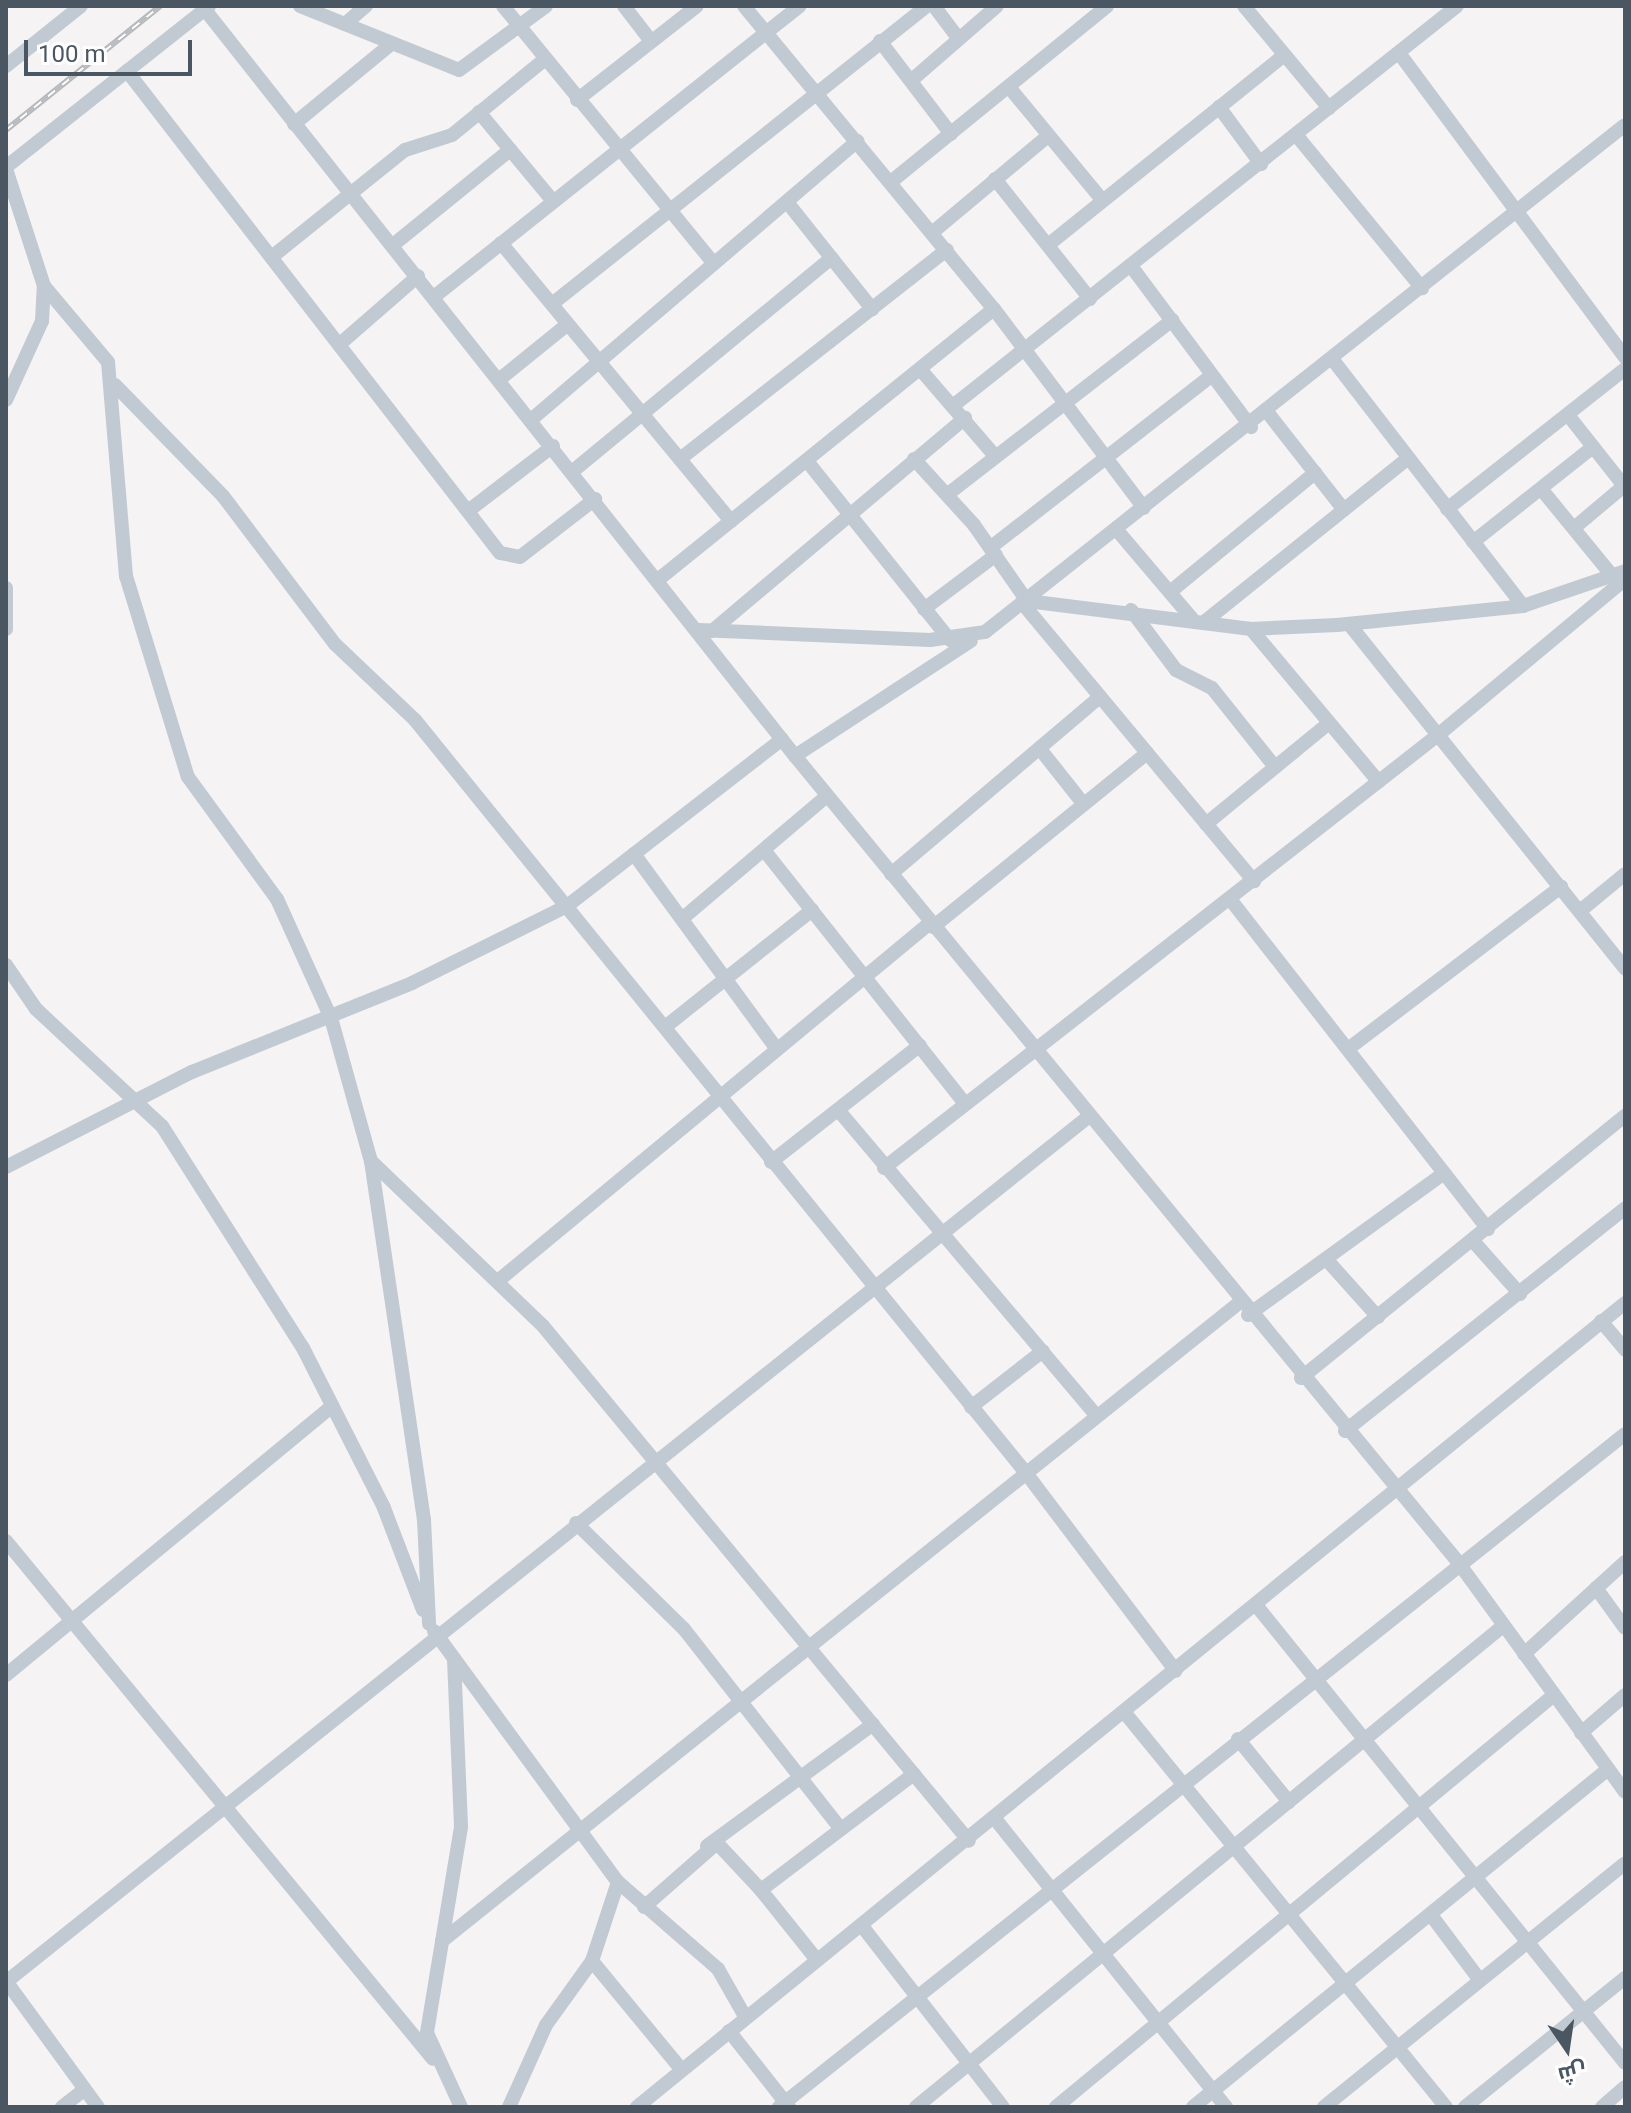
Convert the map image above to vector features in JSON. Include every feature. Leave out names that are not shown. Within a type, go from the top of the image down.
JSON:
[{"type":"street","points":[[300,6],[390,45],[459,70],[546,6]]},
{"type":"street","points":[[345,24],[366,6]]},
{"type":"street","points":[[503,6],[544,60],[713,263]]},
{"type":"street","points":[[624,6],[651,41]]},
{"type":"street","points":[[577,100],[697,6]]},
{"type":"street","points":[[744,6],[933,232],[1026,349],[1144,508]]},
{"type":"street","points":[[435,296],[800,6]]},
{"type":"street","points":[[552,304],[815,91],[926,6]]},
{"type":"street","points":[[934,6],[958,38]]},
{"type":"street","points":[[913,79],[997,6]]},
{"type":"street","points":[[892,181],[1107,6]]},
{"type":"street","points":[[1244,6],[1329,108]]},
{"type":"street","points":[[954,405],[1297,136],[1457,6]]},
{"type":"street","points":[[6,400],[42,321],[44,286],[6,168],[205,7],[294,124],[659,579],[705,630],[782,739],[827,796],[1393,1490],[1458,1562],[1625,1792]]},
{"type":"street","points":[[6,66],[73,8]]},
{"type":"street","points":[[880,41],[913,79],[951,134]]},
{"type":"street","points":[[294,124],[390,45]]},
{"type":"street","points":[[1399,53],[1513,214],[1622,347]]},
{"type":"street","points":[[1048,245],[1284,55]]},
{"type":"street","points":[[273,256],[405,150],[437,145],[544,60]]},
{"type":"street","points":[[127,71],[341,343],[468,511],[510,559],[595,499]]},
{"type":"street","points":[[1009,87],[1102,200]]},
{"type":"street","points":[[1219,107],[1261,164]]},
{"type":"street","points":[[479,112],[553,201]]},
{"type":"street","points":[[795,756],[985,632],[1025,602],[1251,427],[1625,125]]},
{"type":"street","points":[[933,232],[1048,136]]},
{"type":"street","points":[[1297,136],[1422,288]]},
{"type":"street","points":[[532,419],[857,141]]},
{"type":"street","points":[[393,245],[510,150]]},
{"type":"street","points":[[995,179],[1090,299]]},
{"type":"street","points":[[787,202],[872,309]]},
{"type":"street","points":[[501,243],[731,521]]},
{"type":"street","points":[[680,459],[947,250]]},
{"type":"street","points":[[573,471],[831,258]]},
{"type":"street","points":[[1131,266],[1251,427]]},
{"type":"street","points":[[341,343],[418,276]]},
{"type":"street","points":[[44,286],[92,338],[115,385],[223,496],[335,644],[415,720],[665,1027],[871,1288],[1026,1473],[1176,1671]]},
{"type":"street","points":[[659,579],[994,309]]},
{"type":"street","points":[[948,494],[1172,320]]},
{"type":"street","points":[[500,379],[568,324]]},
{"type":"street","points":[[1333,360],[1523,606]]},
{"type":"street","points":[[920,369],[995,456]]},
{"type":"street","points":[[1447,509],[1625,369]]},
{"type":"street","points":[[924,609],[1104,454],[1212,375]]},
{"type":"street","points":[[115,385],[126,576],[160,700],[188,777],[277,899],[331,1018],[371,1161],[424,1520],[429,1624]]},
{"type":"street","points":[[1268,413],[1344,510]]},
{"type":"street","points":[[1568,415],[1624,486],[1574,528]]},
{"type":"street","points":[[705,630],[847,511],[965,418]]},
{"type":"street","points":[[468,511],[553,446]]},
{"type":"street","points":[[1473,542],[1593,447]]},
{"type":"street","points":[[1199,622],[1408,458]]},
{"type":"street","points":[[914,459],[948,494],[993,552],[1025,602],[1100,697],[1254,881]]},
{"type":"street","points":[[807,461],[950,640]]},
{"type":"street","points":[[1170,592],[1315,473]]},
{"type":"street","points":[[1542,490],[1621,580]]},
{"type":"street","points":[[1116,529],[1199,622]]},
{"type":"street","points":[[1025,602],[1131,610],[1251,629],[1349,624],[1523,606],[1621,580]]},
{"type":"street","points":[[884,1168],[964,1102],[1254,881],[1438,735],[1621,580]]},
{"type":"street","points":[[6,588],[6,629]]},
{"type":"street","points":[[1131,610],[1176,670],[1212,688],[1275,767]]},
{"type":"street","points":[[1349,624],[1625,969]]},
{"type":"street","points":[[1251,629],[1379,782]]},
{"type":"street","points":[[705,630],[950,640],[985,632]]},
{"type":"street","points":[[891,874],[1100,697]]},
{"type":"street","points":[[1206,824],[1329,723]]},
{"type":"street","points":[[6,1167],[135,1102],[331,1018],[567,906],[782,739]]},
{"type":"street","points":[[1040,749],[1082,802]]},
{"type":"street","points":[[499,1280],[718,1094],[1147,753]]},
{"type":"street","points":[[683,918],[827,796]]},
{"type":"street","points":[[764,850],[964,1102]]},
{"type":"street","points":[[634,854],[728,978],[776,1048]]},
{"type":"street","points":[[1580,911],[1625,874]]},
{"type":"street","points":[[1348,1049],[1561,887]]},
{"type":"street","points":[[1230,899],[1488,1229]]},
{"type":"street","points":[[665,1027],[812,910]]},
{"type":"street","points":[[6,965],[36,1009],[162,1126],[332,1406],[384,1508],[429,1624],[618,1882],[718,1969],[746,2018]]},
{"type":"street","points":[[771,1162],[920,1045]]},
{"type":"street","points":[[839,1111],[938,1234],[1097,1416]]},
{"type":"street","points":[[1301,1378],[1625,1116]]},
{"type":"street","points":[[98,2107],[6,1981],[1088,1117]]},
{"type":"street","points":[[371,1161],[499,1280],[655,1461],[806,1649],[873,1724],[969,1841]]},
{"type":"street","points":[[442,1941],[1097,1416],[1244,1309],[1326,1259],[1444,1173]]},
{"type":"street","points":[[1345,1431],[1625,1208]]},
{"type":"street","points":[[1473,1241],[1520,1294]]},
{"type":"street","points":[[1326,1259],[1378,1317]]},
{"type":"street","points":[[637,2107],[817,1960],[996,1820],[1393,1490],[1625,1303]]},
{"type":"street","points":[[1601,1321],[1625,1350]]},
{"type":"street","points":[[971,1407],[1043,1351]]},
{"type":"street","points":[[6,1675],[70,1619],[332,1406]]},
{"type":"street","points":[[729,2031],[785,2105],[1182,1782],[1458,1562],[1625,1434]]},
{"type":"street","points":[[576,1523],[684,1629],[841,1829]]},
{"type":"street","points":[[6,1541],[433,2059],[461,2107]]},
{"type":"street","points":[[1524,1654],[1625,1562]]},
{"type":"street","points":[[1596,1588],[1625,1628]]},
{"type":"street","points":[[1256,1605],[1625,2063]]},
{"type":"street","points":[[916,2107],[1503,1626]]},
{"type":"street","points":[[433,2059],[427,2033],[461,1827],[454,1656]]},
{"type":"street","points":[[1056,2107],[1421,1809],[1554,1695]]},
{"type":"street","points":[[1581,1733],[1625,1695]]},
{"type":"street","points":[[1125,1713],[1446,2107]]},
{"type":"street","points":[[644,1907],[707,1846],[800,1774],[873,1724]]},
{"type":"street","points":[[1238,1739],[1289,1802]]},
{"type":"street","points":[[1193,2107],[1607,1770]]},
{"type":"street","points":[[761,1890],[914,1774]]},
{"type":"street","points":[[996,1820],[1049,1891],[1226,2107]]},
{"type":"street","points":[[707,1846],[725,1846],[817,1960]]},
{"type":"street","points":[[1324,2107],[1625,1863]]},
{"type":"street","points":[[509,2107],[546,2025],[592,1961],[618,1882]]},
{"type":"street","points":[[1431,1915],[1479,1979]]},
{"type":"street","points":[[862,1926],[1003,2107]]},
{"type":"street","points":[[592,1961],[682,2070]]},
{"type":"street","points":[[1465,2107],[1625,1978]]},
{"type":"street","points":[[1602,2107],[1625,2087]]},
{"type":"street","points":[[62,2107],[84,2090]]},
{"type":"railway","points":[[6,130],[160,6]]}]
